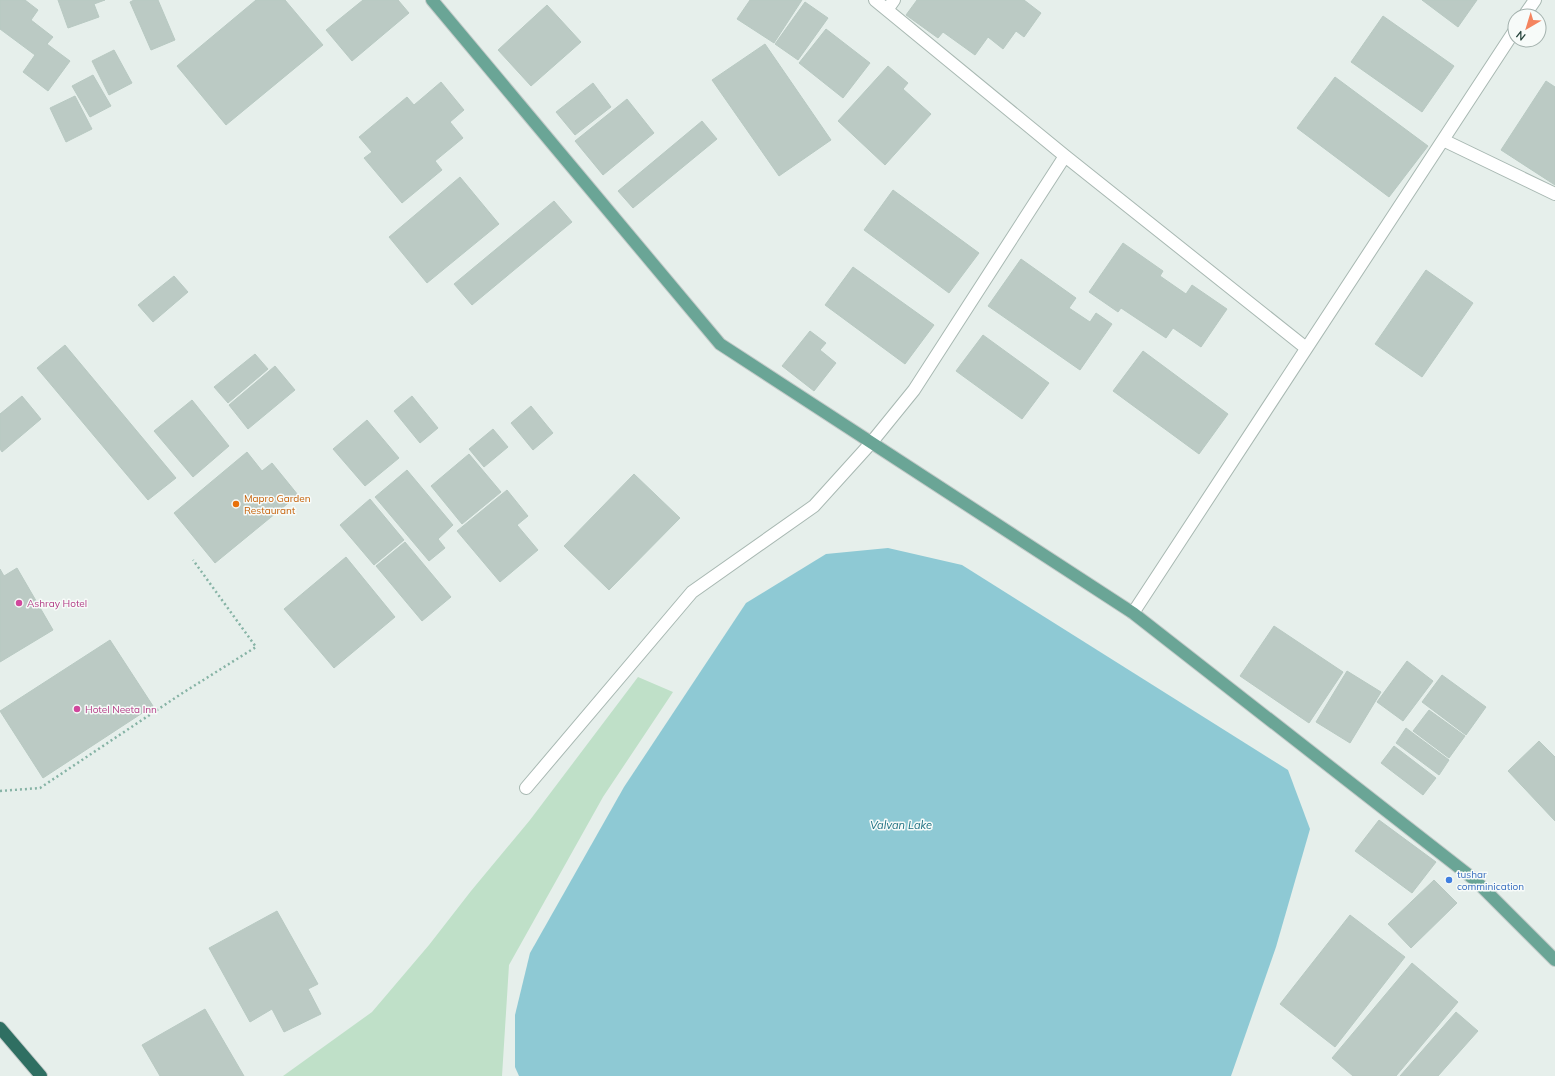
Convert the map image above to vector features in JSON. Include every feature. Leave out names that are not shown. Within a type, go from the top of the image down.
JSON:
[{"type":"highway","points":[[0,1028],[41,1076]]},
{"type":"main road","points":[[432,0],[720,344],[1133,613],[1475,880],[1555,960]]},
{"type":"street","points":[[875,0],[891,5],[1065,156],[1306,348]]},
{"type":"street","points":[[1133,613],[1507,42]]},
{"type":"street","points":[[1443,140],[1555,194]]},
{"type":"street","points":[[526,788],[692,592],[814,506],[871,442],[914,390],[1065,156]]},
{"type":"path","points":[[0,791],[40,788],[181,694],[256,647],[193,560]]},
{"type":"green space","points":[[638,677],[673,692],[603,797],[509,965],[502,1076],[283,1076],[372,1012],[429,945],[471,891],[530,820]]},
{"type":"water","name":"Valvan Lake","points":[[888,548],[962,565],[1288,770],[1310,829],[1276,947],[1231,1076],[519,1076],[515,1067],[515,1015],[530,953],[624,787],[746,603],[826,554]]},
{"type":"building","points":[[0,0],[25,0],[38,10],[31,20],[53,37],[47,44],[70,61],[48,91],[23,72],[35,55],[0,29]]},
{"type":"building","points":[[58,0],[105,0],[94,4],[99,17],[68,28]]},
{"type":"building","points":[[134,0],[158,0],[175,40],[151,50],[130,2]]},
{"type":"building","points":[[256,0],[285,0],[323,45],[226,125],[177,66]]},
{"type":"building","points":[[363,0],[398,0],[409,13],[352,61],[326,30]]},
{"type":"building","points":[[750,0],[802,0],[774,43],[737,19]]},
{"type":"building","points":[[917,0],[1024,0],[1041,13],[1024,37],[1016,31],[1003,49],[988,37],[975,55],[943,32],[938,38],[906,15]]},
{"type":"building","points":[[1422,0],[1477,0],[1458,27]]},
{"type":"building","points":[[805,2],[828,18],[798,60],[775,44]]},
{"type":"building","points":[[547,5],[581,42],[531,86],[498,50]]},
{"type":"building","points":[[1383,16],[1454,66],[1422,112],[1351,62]]},
{"type":"building","points":[[826,29],[870,63],[843,98],[799,63]]},
{"type":"building","points":[[765,44],[831,140],[779,176],[712,80]]},
{"type":"building","points":[[114,50],[132,83],[109,95],[92,61]]},
{"type":"building","points":[[888,66],[908,83],[903,89],[931,114],[885,165],[838,121]]},
{"type":"building","points":[[93,75],[111,106],[90,117],[72,86]]},
{"type":"building","points":[[1335,77],[1428,146],[1389,197],[1297,128]]},
{"type":"building","points":[[1546,81],[1555,87],[1555,185],[1501,150]]},
{"type":"building","points":[[441,82],[464,110],[450,122],[463,138],[435,161],[442,170],[402,203],[364,158],[372,152],[359,137],[407,97],[414,105]]},
{"type":"building","points":[[593,83],[611,107],[575,135],[556,112]]},
{"type":"building","points":[[75,96],[92,129],[66,142],[50,108]]},
{"type":"building","points":[[627,99],[654,133],[603,175],[575,141]]},
{"type":"building","points":[[702,121],[717,139],[633,208],[618,191]]},
{"type":"building","points":[[460,177],[499,224],[427,283],[389,237]]},
{"type":"building","points":[[893,190],[979,253],[949,293],[864,230]]},
{"type":"building","points":[[554,201],[572,222],[472,305],[454,284]]},
{"type":"building","points":[[1123,243],[1163,271],[1160,276],[1186,294],[1192,285],[1227,309],[1201,347],[1173,328],[1166,338],[1121,308],[1118,312],[1089,292]]},
{"type":"building","points":[[1021,259],[1076,298],[1069,308],[1090,322],[1096,313],[1112,324],[1080,370],[988,306]]},
{"type":"building","points":[[853,267],[934,325],[905,364],[825,305]]},
{"type":"building","points":[[1426,270],[1473,303],[1422,377],[1375,344]]},
{"type":"building","points":[[174,276],[188,292],[153,322],[138,305]]},
{"type":"building","points":[[810,331],[826,343],[820,350],[836,363],[814,391],[782,366]]},
{"type":"building","points":[[983,335],[1049,383],[1022,419],[956,371]]},
{"type":"building","points":[[65,345],[176,478],[148,500],[37,368]]},
{"type":"building","points":[[1143,351],[1228,414],[1199,454],[1113,391]]},
{"type":"building","points":[[255,354],[268,369],[228,403],[214,387]]},
{"type":"building","points":[[275,366],[295,390],[248,429],[229,405]]},
{"type":"building","points":[[22,396],[41,419],[2,452],[0,449],[0,414]]},
{"type":"building","points":[[412,396],[438,428],[420,443],[394,411]]},
{"type":"building","points":[[192,400],[229,446],[193,477],[154,431]]},
{"type":"building","points":[[531,406],[553,433],[533,450],[511,423]]},
{"type":"building","points":[[367,420],[399,458],[365,486],[333,449]]},
{"type":"building","points":[[493,429],[508,447],[484,467],[469,449]]},
{"type":"building","name":"Mapro Garden Restaurant","points":[[247,452],[262,471],[272,463],[298,495],[215,563],[174,513]]},
{"type":"building","points":[[469,454],[501,492],[462,524],[431,486]]},
{"type":"building","points":[[407,470],[453,525],[438,539],[445,548],[429,561],[375,497]]},
{"type":"building","points":[[634,474],[680,518],[609,590],[564,546]]},
{"type":"building","points":[[507,490],[528,516],[517,525],[538,550],[500,582],[457,531]]},
{"type":"building","points":[[370,499],[404,540],[374,565],[340,525]]},
{"type":"building","points":[[405,542],[451,597],[422,621],[376,566]]},
{"type":"building","points":[[346,557],[395,617],[334,668],[284,609]]},
{"type":"building","name":"Ashray Hotel","points":[[17,568],[53,630],[0,662],[0,569],[4,576]]},
{"type":"building","points":[[1274,626],[1343,672],[1309,723],[1240,676]]},
{"type":"building","name":"Hotel Neeta Inn","points":[[110,640],[153,706],[43,778],[0,711]]},
{"type":"building","points":[[1407,661],[1433,681],[1403,721],[1377,702]]},
{"type":"building","points":[[1347,671],[1381,692],[1350,743],[1316,722]]},
{"type":"building","points":[[1442,675],[1486,707],[1466,735],[1422,702]]},
{"type":"building","points":[[1429,710],[1465,736],[1449,758],[1413,731]]},
{"type":"building","points":[[1406,728],[1449,760],[1439,775],[1396,743]]},
{"type":"building","points":[[1539,741],[1555,757],[1555,821],[1508,771]]},
{"type":"building","points":[[1394,746],[1436,778],[1423,795],[1381,763]]},
{"type":"building","points":[[1379,820],[1436,862],[1412,893],[1355,851]]},
{"type":"building","points":[[1434,880],[1457,903],[1411,948],[1388,924]]},
{"type":"building","points":[[277,911],[318,984],[308,989],[321,1014],[284,1032],[272,1009],[250,1022],[209,948]]},
{"type":"building","points":[[1350,915],[1405,957],[1335,1047],[1280,1004]]},
{"type":"building","points":[[1412,963],[1458,1002],[1396,1076],[1353,1076],[1332,1058]]},
{"type":"building","points":[[205,1009],[244,1076],[160,1076],[142,1045]]},
{"type":"building","points":[[1456,1012],[1478,1031],[1438,1076],[1400,1076]]},
{"type":"place","name":"Mapro Garden Restaurant","points":[[236,504]]},
{"type":"place","name":"Ashray Hotel","points":[[19,603]]},
{"type":"place","name":"Hotel Neeta Inn","points":[[77,709]]},
{"type":"place","name":"tushar comminication","points":[[1449,880]]}]
